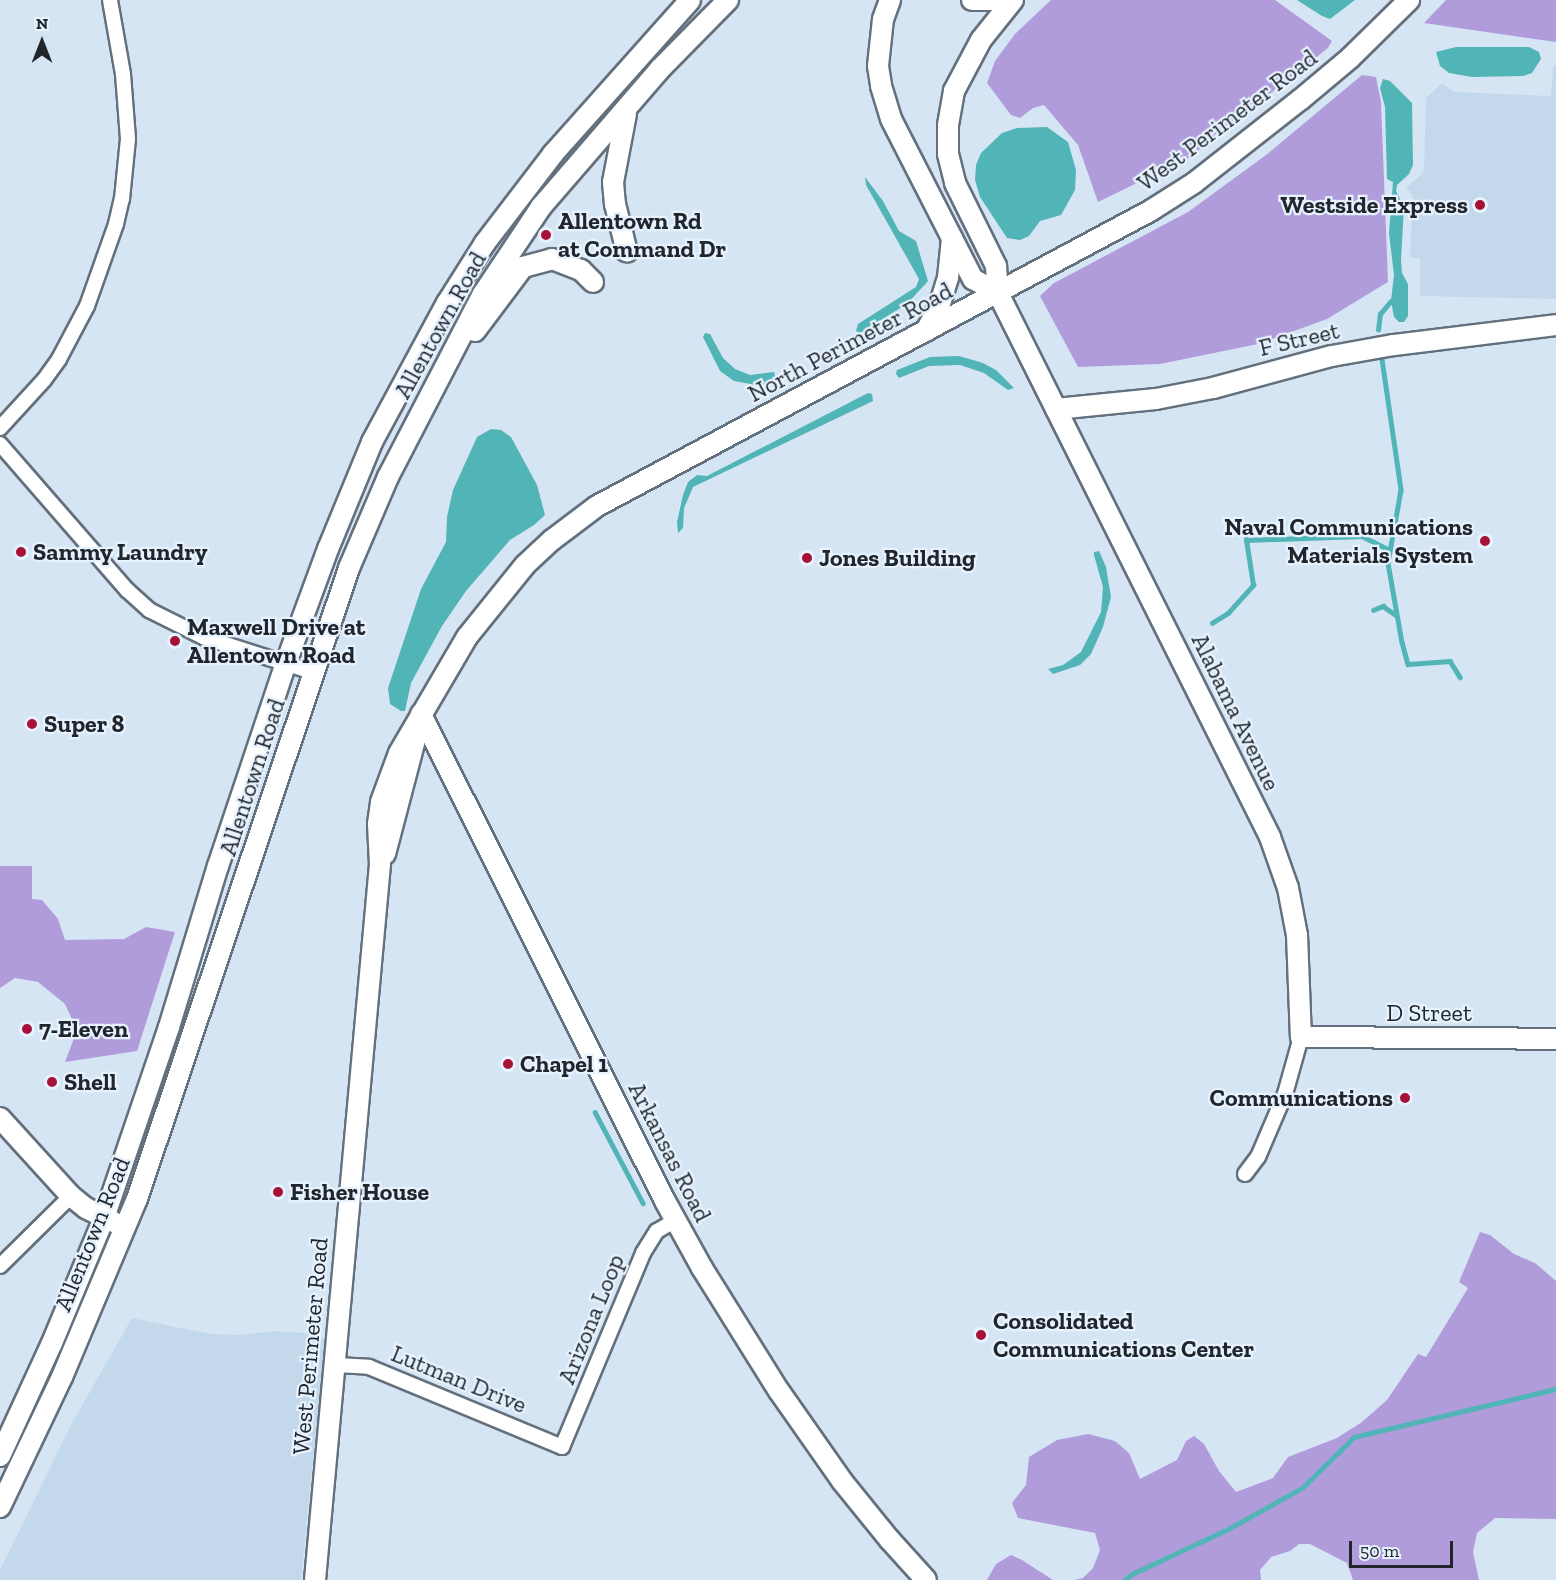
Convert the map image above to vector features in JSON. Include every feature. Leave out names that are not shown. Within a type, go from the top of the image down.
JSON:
[{"type":"street","points":[[0,428],[44,380],[59,359],[87,306],[116,224],[122,198],[128,139],[123,75],[110,0]]},
{"type":"street","name":"Allentown Road","points":[[0,1456],[52,1342],[104,1218],[169,1027],[218,866],[286,663],[372,442],[447,303],[485,243],[553,154],[690,0]]},
{"type":"street","name":"Allentown Road","points":[[0,1507],[62,1377],[125,1227],[209,990],[313,672],[366,527],[430,395],[483,294],[535,216],[660,69],[728,0]]},
{"type":"street","points":[[890,0],[883,19],[878,48],[881,86],[898,135],[973,279],[998,293]]},
{"type":"street","points":[[972,0],[1002,0]]},
{"type":"street","points":[[998,293],[996,266],[955,183],[948,154],[948,125],[954,91],[966,65],[981,40],[1013,0]]},
{"type":"street","name":"West Perimeter Road","points":[[998,293],[1150,211],[1194,183],[1246,144],[1342,65],[1409,0]]},
{"type":"street","points":[[627,252],[615,204],[613,182],[628,107]]},
{"type":"street","points":[[926,331],[939,307],[948,278],[952,238]]},
{"type":"street","points":[[430,395],[523,267],[552,260],[581,270],[593,282]]},
{"type":"street","name":"North Perimeter Road","points":[[726,436],[998,293]]},
{"type":"street","name":"Alabama Avenue","points":[[998,293],[1270,837],[1288,888],[1297,934],[1301,1037],[1280,1104],[1258,1157],[1245,1174]]},
{"type":"street","name":"F Street","points":[[1056,409],[1156,399],[1213,388],[1332,356],[1394,345],[1556,326]]},
{"type":"street","name":"West Perimeter Road","points":[[315,1580],[380,865],[389,844],[399,793],[421,714],[467,637],[500,594],[552,540],[597,506],[726,436]]},
{"type":"street","points":[[0,444],[127,590],[149,610],[203,637],[313,672]]},
{"type":"street","name":"Arkansas Road","points":[[421,714],[702,1268],[795,1414],[848,1488],[888,1539],[926,1580]]},
{"type":"street","name":"D Street","points":[[1301,1037],[1556,1039]]},
{"type":"street","points":[[0,1118],[70,1196],[104,1218],[125,1227]]},
{"type":"street","points":[[0,1266],[70,1196]]},
{"type":"street","name":"Arizona Loop","points":[[562,1447],[643,1253],[657,1231],[676,1220]]},
{"type":"street","name":"Lutman Drive","points":[[336,1365],[369,1367],[562,1447]]},
{"type":"shaded area","points":[[1051,0],[1275,0],[1332,41],[1328,48],[1190,157],[1098,202],[1078,145],[1044,105],[1033,108],[1020,118],[1011,115],[987,83],[995,61],[1015,34]]},
{"type":"shaded area","points":[[1297,0],[1355,0],[1330,19]]},
{"type":"shaded area","points":[[1446,0],[1556,0],[1556,42],[1424,23]]},
{"type":"shaded area","points":[[1456,47],[1529,47],[1539,52],[1541,59],[1532,73],[1523,76],[1472,77],[1449,73],[1440,66],[1436,52]]},
{"type":"shaded area","points":[[1553,66],[1556,66],[1556,299],[1420,296],[1420,259],[1410,257],[1413,196],[1406,188],[1423,173],[1426,98],[1442,83],[1454,92],[1551,96]]},
{"type":"shaded area","points":[[1362,75],[1376,77],[1381,102],[1388,282],[1327,319],[1258,344],[1160,364],[1078,367],[1040,296],[1054,283],[1188,212],[1266,155]]},
{"type":"shaded area","points":[[1383,79],[1390,81],[1412,103],[1413,165],[1409,174],[1397,185],[1396,191],[1404,207],[1401,260],[1402,273],[1408,284],[1408,316],[1404,322],[1399,322],[1394,317],[1391,301],[1394,275],[1389,233],[1393,182],[1387,179],[1385,107],[1380,88]]},
{"type":"shaded area","points":[[1047,127],[1068,142],[1076,170],[1075,190],[1061,215],[1040,221],[1029,236],[1020,240],[1007,238],[980,197],[975,180],[976,165],[981,153],[1002,133],[1017,128]]},
{"type":"shaded area","points":[[865,177],[883,201],[899,231],[916,241],[928,281],[907,304],[860,333],[856,331],[858,324],[916,287],[919,279],[866,185]]},
{"type":"shaded area","points":[[705,333],[710,334],[723,358],[735,369],[750,375],[774,372],[776,379],[768,384],[756,385],[734,381],[720,371],[703,337]]},
{"type":"shaded area","points":[[959,356],[983,363],[996,370],[1014,388],[1008,390],[984,373],[960,365],[929,366],[899,378],[896,374],[897,370],[930,357]]},
{"type":"shaded area","points":[[868,393],[872,394],[873,401],[693,487],[684,508],[683,528],[678,533],[677,522],[683,495],[688,482],[697,475],[707,476]]},
{"type":"shaded area","points":[[491,429],[501,430],[511,437],[537,485],[545,515],[510,540],[466,591],[442,626],[411,683],[405,711],[401,711],[390,704],[388,688],[421,589],[446,542],[447,517],[453,490],[477,437]]},
{"type":"shaded area","points":[[1099,551],[1106,567],[1111,597],[1103,627],[1091,654],[1080,665],[1053,674],[1048,669],[1063,665],[1081,652],[1101,612],[1103,587],[1094,555],[1094,552]]},
{"type":"shaded area","points":[[0,866],[32,866],[32,899],[42,900],[58,919],[65,940],[124,939],[146,927],[175,932],[137,1051],[65,1062],[77,1030],[65,1004],[38,982],[15,978],[0,988]]},
{"type":"shaded area","points":[[1480,1232],[1490,1235],[1514,1254],[1535,1263],[1556,1281],[1556,1519],[1495,1518],[1477,1533],[1473,1552],[1479,1580],[1353,1580],[1347,1563],[1310,1544],[1299,1544],[1290,1551],[1271,1557],[1260,1570],[1261,1580],[1075,1580],[1083,1578],[1093,1568],[1100,1550],[1095,1533],[1018,1518],[1012,1503],[1026,1485],[1029,1457],[1057,1440],[1088,1434],[1115,1441],[1129,1453],[1140,1479],[1177,1460],[1186,1441],[1194,1436],[1204,1444],[1219,1471],[1236,1492],[1273,1478],[1288,1457],[1337,1438],[1362,1422],[1387,1400],[1418,1354],[1426,1357],[1468,1288],[1459,1282]]},
{"type":"shaded area","points":[[132,1318],[210,1334],[241,1335],[275,1331],[303,1333],[325,1339],[301,1580],[0,1580],[0,1570],[73,1421]]},
{"type":"shaded area","points":[[1011,1555],[1053,1580],[987,1580],[996,1564]]},
{"type":"waterway","points":[[1378,330],[1380,314],[1391,301]]},
{"type":"waterway","points":[[1382,359],[1401,490],[1388,563],[1402,642],[1408,664],[1450,661],[1460,677]]},
{"type":"waterway","points":[[1212,623],[1228,613],[1253,585],[1246,540],[1362,536],[1389,550]]},
{"type":"waterway","points":[[1373,610],[1383,606],[1396,615]]},
{"type":"waterway","points":[[595,1112],[643,1203]]},
{"type":"waterway","points":[[1125,1580],[1132,1574],[1230,1528],[1302,1488],[1354,1437],[1556,1389]]},
{"type":"place","name":"Westside Express","points":[[1480,205]]},
{"type":"place","name":"Allentown Rd at Command Dr","points":[[546,235]]},
{"type":"place","name":"Naval Communications Materials System","points":[[1485,541]]},
{"type":"place","name":"Sammy Laundry","points":[[21,552]]},
{"type":"place","name":"Jones Building","points":[[807,558]]},
{"type":"place","name":"Maxwell Drive at Allentown Road","points":[[175,641]]},
{"type":"place","name":"Super 8","points":[[32,724]]},
{"type":"place","name":"7-Eleven","points":[[27,1029]]},
{"type":"place","name":"Chapel 1","points":[[508,1064]]},
{"type":"place","name":"Shell","points":[[52,1082]]},
{"type":"place","name":"Communications","points":[[1405,1098]]},
{"type":"place","name":"Fisher House","points":[[278,1192]]},
{"type":"place","name":"Consolidated Communications Center","points":[[981,1335]]}]
